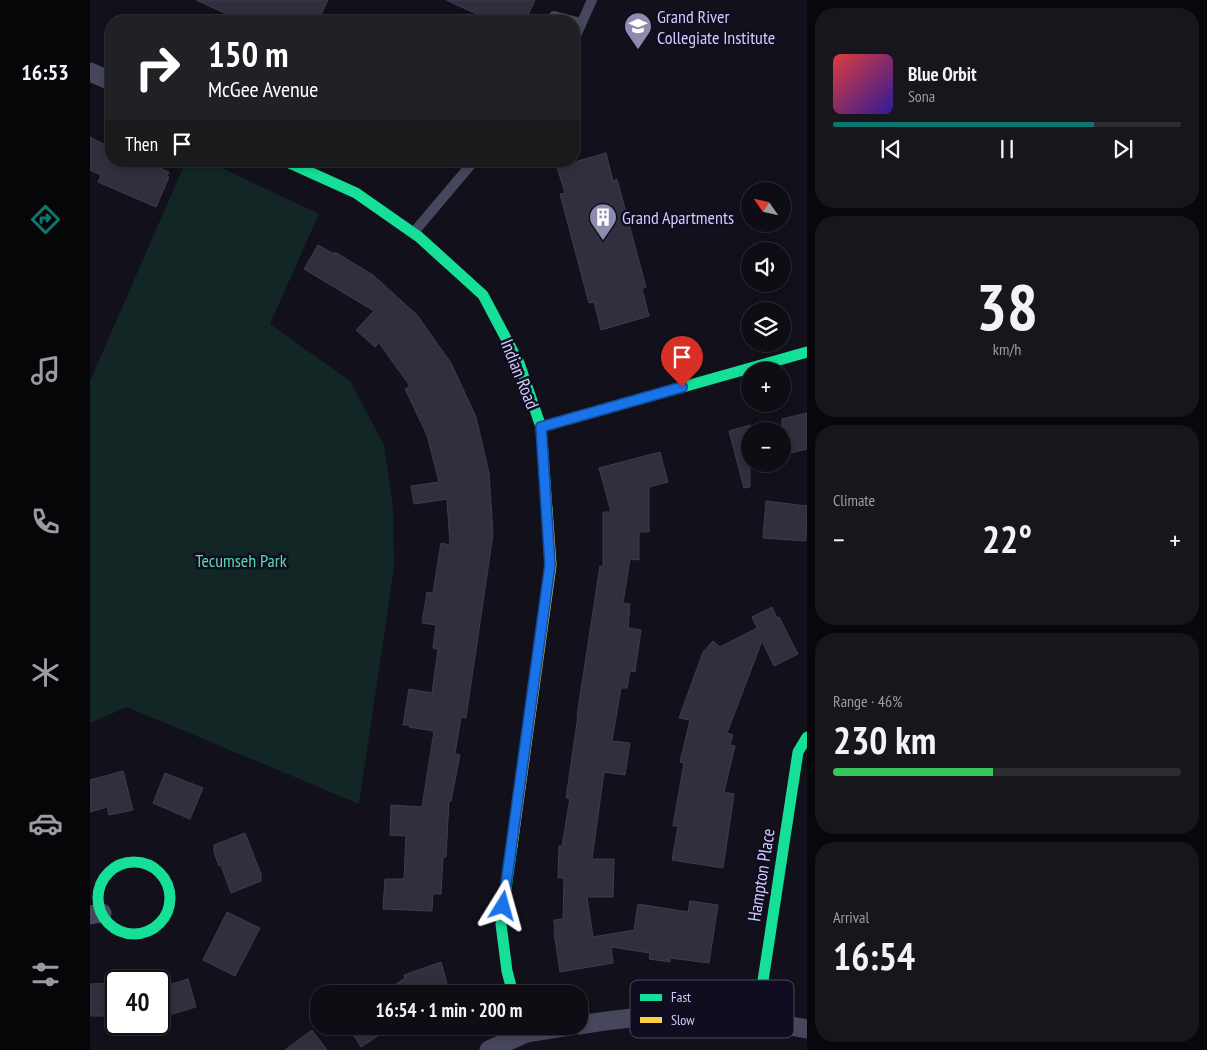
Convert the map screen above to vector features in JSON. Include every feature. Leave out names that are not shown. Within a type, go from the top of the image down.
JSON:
[{"type":"street","points":[[90,72],[105,78]]},
{"type":"street","name":"Indian Road","points":[[298,167],[356,193],[413,232],[483,295],[519,363],[541,427],[550,565],[501,924],[506,971],[510,985]]},
{"type":"street","points":[[541,427],[807,352]]},
{"type":"street","name":"Hampton Place","points":[[763,980],[798,752],[807,738]]},
{"type":"street","points":[[131,862],[143,863],[156,869],[164,879],[169,891],[169,904],[166,913],[159,923],[139,933],[126,933],[115,928],[104,918],[96,914],[99,907],[98,893],[102,881],[109,871],[118,865],[131,862]]},
{"type":"street","points":[[588,1024],[630,1017]]},
{"type":"street","points":[[794,1027],[807,1029]]},
{"type":"street","points":[[489,1050],[515,1035]]},
{"type":"lane","points":[[581,23],[592,0]]},
{"type":"lane","points":[[413,232],[469,167]]},
{"type":"green space","name":"Tecumseh Park","points":[[183,167],[220,167],[319,214],[270,324],[350,381],[384,445],[393,508],[394,568],[359,804],[127,707],[90,723],[90,381]]},
{"type":"building","points":[[196,0],[328,0],[321,15],[229,15]]},
{"type":"building","points":[[446,0],[535,0],[528,15],[479,15]]},
{"type":"building","points":[[90,137],[105,145],[105,167],[158,167],[169,172],[167,176],[169,177],[156,207],[98,182],[101,175],[90,170]]},
{"type":"building","name":"Grand Apartments","points":[[606,153],[613,181],[617,179],[646,287],[642,289],[649,316],[601,330],[594,302],[589,303],[560,194],[565,193],[557,167],[580,167],[580,160]]},
{"type":"building","points":[[318,245],[334,254],[335,252],[373,275],[417,315],[451,363],[476,417],[489,473],[493,534],[466,718],[461,717],[455,754],[460,755],[451,801],[449,801],[446,857],[443,857],[441,894],[433,894],[432,911],[383,909],[385,879],[404,879],[406,836],[390,835],[391,805],[422,807],[434,731],[403,725],[409,689],[432,693],[438,649],[433,648],[436,625],[422,623],[427,592],[433,593],[441,543],[450,545],[447,499],[414,504],[411,486],[439,482],[427,435],[405,389],[410,386],[379,343],[375,347],[356,330],[374,311],[304,269]]},
{"type":"building","points":[[807,413],[807,449],[791,453],[791,422],[782,422],[782,419]]},
{"type":"building","points":[[741,428],[741,472],[750,472],[750,487],[744,488],[729,431]]},
{"type":"building","points":[[660,452],[668,482],[649,487],[649,532],[639,532],[639,560],[630,559],[623,603],[630,604],[628,628],[641,630],[635,672],[630,671],[627,688],[621,688],[612,741],[630,743],[625,775],[604,772],[592,859],[614,859],[613,897],[587,897],[593,937],[634,930],[638,904],[688,912],[690,901],[718,905],[709,963],[670,958],[670,962],[649,959],[650,953],[611,947],[613,963],[560,972],[554,932],[554,920],[563,919],[564,878],[558,878],[559,846],[562,846],[570,798],[566,798],[577,716],[600,566],[603,567],[603,512],[611,512],[599,468]]},
{"type":"building","points":[[766,501],[807,506],[806,541],[763,538]]},
{"type":"building","points":[[772,607],[798,654],[774,666],[762,641],[727,733],[733,735],[730,745],[735,746],[724,792],[734,794],[723,868],[672,860],[678,826],[673,826],[684,763],[680,762],[690,720],[679,718],[703,652],[713,641],[720,647],[757,628],[752,617]]},
{"type":"building","points":[[123,771],[133,810],[109,815],[107,807],[90,812],[90,780]]},
{"type":"building","points":[[165,773],[203,788],[190,819],[153,803]]},
{"type":"building","points":[[245,833],[261,874],[261,881],[231,893],[214,852],[214,845]]},
{"type":"building","points":[[227,912],[260,928],[235,976],[203,960]]},
{"type":"building","points":[[441,962],[447,985],[395,985],[405,978],[404,975]]},
{"type":"building","points":[[188,979],[196,1007],[170,1015],[170,985]]},
{"type":"building","points":[[105,983],[105,1016],[90,1016],[90,984]]},
{"type":"building","points":[[310,1031],[310,1035],[316,1035],[327,1050],[285,1050]]},
{"type":"building","points":[[354,1035],[379,1035],[361,1047]]},
{"type":"traffic: fast","points":[[298,167],[356,193],[419,237],[483,295],[519,363],[541,427],[547,509]]},
{"type":"traffic: fast","points":[[541,427],[807,352]]},
{"type":"traffic: fast","points":[[763,980],[798,752],[807,737]]},
{"type":"traffic: fast","points":[[511,985],[501,924],[512,846]]},
{"type":"traffic: fast","points":[[134,862],[154,868],[164,878],[170,898],[164,918],[154,928],[134,934],[114,928],[104,918],[98,898],[104,878],[114,868],[134,862]]},
{"type":"traffic: slow","points":[[512,846],[551,565],[547,509]]},
{"type":"place","name":"Grand River Collegiate Institute","points":[[638,50]]},
{"type":"place","name":"Grand Apartments","points":[[603,241]]},
{"type":"route","points":[[503,906],[550,565],[541,427],[682,387]]}]
